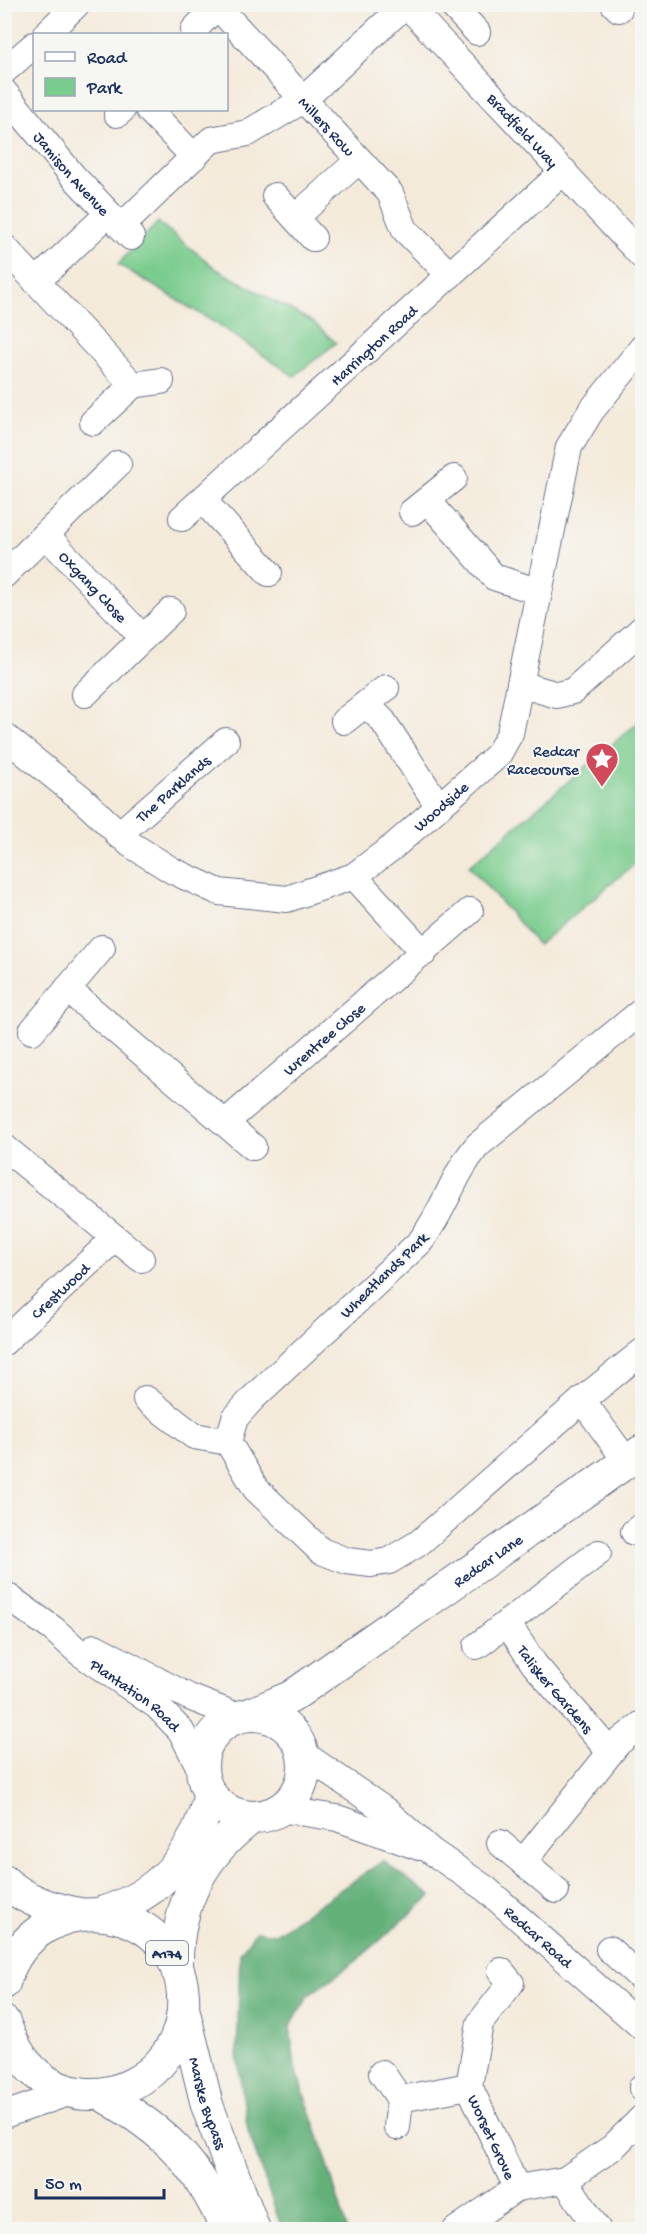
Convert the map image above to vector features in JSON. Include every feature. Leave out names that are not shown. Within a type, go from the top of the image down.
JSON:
[{"type":"main road","name":"Redcar Lane","points":[[244,1716],[276,1706],[332,1669],[635,1456]]},
{"type":"main road","name":"Redcar Lane","points":[[298,1745],[303,1706],[332,1669]]},
{"type":"main road","points":[[4,1983],[15,1958],[31,1937],[53,1922],[133,1901],[172,1871],[201,1827],[206,1784],[204,1752],[213,1734],[221,1726],[244,1716],[269,1718],[298,1745],[303,1769],[300,1785],[292,1799],[226,1839],[194,1882],[181,1916],[177,1970]]},
{"type":"main road","points":[[206,1784],[229,1810],[266,1813]]},
{"type":"main road","name":"A174","points":[[4,1881],[29,1900],[48,1908],[126,1919],[147,1931],[165,1948],[177,1970],[183,2008],[180,2026],[165,2059],[137,2083],[102,2094],[71,2092],[37,2075],[16,2050],[4,2022]]},
{"type":"main road","name":"Marske Bypass","points":[[183,2008],[207,2105],[255,2229]]},
{"type":"main road","name":"A174","points":[[102,2094],[153,2126],[179,2149],[202,2179],[227,2229]]},
{"type":"street","points":[[47,33],[77,4]]},
{"type":"street","name":"Jamison Avenue","points":[[4,92],[32,128],[120,226],[212,140],[248,133],[303,100],[406,4]]},
{"type":"street","name":"Bradfield Way","points":[[406,4],[642,256]]},
{"type":"street","points":[[451,4],[477,32]]},
{"type":"street","name":"Millers Row","points":[[194,30],[217,6],[390,193],[405,230],[450,275]]},
{"type":"street","points":[[4,71],[33,46]]},
{"type":"street","points":[[150,111],[194,156]]},
{"type":"street","points":[[295,218],[359,160]]},
{"type":"street","name":"Harrington Road","points":[[183,518],[564,171]]},
{"type":"street","points":[[275,196],[313,238]]},
{"type":"street","points":[[36,282],[120,226]]},
{"type":"street","points":[[4,248],[133,385]]},
{"type":"street","name":"Woodside","points":[[4,736],[81,798],[118,835],[173,871],[219,892],[287,900],[354,876],[394,846],[438,805],[498,755],[510,733],[569,447],[591,411],[642,348]]},
{"type":"street","points":[[93,422],[133,385],[161,381]]},
{"type":"street","points":[[4,575],[118,464]]},
{"type":"street","points":[[454,478],[420,506],[494,577],[539,592]]},
{"type":"street","points":[[203,500],[269,573]]},
{"type":"street","name":"Oxgang Close","points":[[46,535],[143,638]]},
{"type":"street","points":[[86,694],[171,611]]},
{"type":"street","points":[[520,684],[557,694],[573,691],[642,628]]},
{"type":"street","points":[[344,721],[386,688]]},
{"type":"street","points":[[366,704],[383,721],[438,805]]},
{"type":"street","name":"The Parklands","points":[[118,835],[226,741]]},
{"type":"street","points":[[354,876],[424,953]]},
{"type":"street","name":"Wrentree Close","points":[[225,1123],[471,910]]},
{"type":"street","points":[[32,1031],[102,948]]},
{"type":"street","points":[[67,989],[253,1147]]},
{"type":"street","name":"Wheatlands Park","points":[[228,1442],[235,1418],[253,1398],[420,1242],[432,1226],[464,1162],[478,1145],[642,1011]]},
{"type":"street","points":[[4,1147],[141,1259]]},
{"type":"street","name":"Crestwood","points":[[4,1342],[116,1238]]},
{"type":"street","points":[[146,1400],[194,1436],[228,1442],[256,1489],[321,1551],[346,1561],[371,1564],[388,1561],[419,1543],[582,1400],[642,1352]]},
{"type":"street","points":[[582,1400],[635,1456]]},
{"type":"street","points":[[477,1646],[598,1553]]},
{"type":"street","name":"Plantation Road","points":[[4,1594],[53,1629],[80,1653],[157,1706],[181,1731],[206,1784]]},
{"type":"street","name":"Talisker Gardens","points":[[507,1623],[534,1664],[610,1752]]},
{"type":"street","name":"Plantation Road","points":[[53,1629],[78,1638],[189,1697],[244,1716]]},
{"type":"street","points":[[523,1862],[610,1752],[642,1724]]},
{"type":"street","name":"Redcar Road","points":[[298,1745],[386,1811],[430,1851],[486,1889],[642,2027]]},
{"type":"street","name":"Redcar Road","points":[[266,1813],[337,1818],[430,1851]]},
{"type":"street","points":[[500,1843],[556,1890]]},
{"type":"street","points":[[609,1949],[641,1975]]},
{"type":"street","name":"Worset Grove","points":[[514,1982],[480,2024],[469,2086],[517,2188]]},
{"type":"street","points":[[382,2073],[400,2099],[397,2127]]},
{"type":"street","name":"Worset Grove","points":[[400,2099],[469,2086]]},
{"type":"street","points":[[4,2115],[71,2092]]},
{"type":"street","points":[[456,2229],[517,2188],[565,2180],[613,2147],[642,2118]]},
{"type":"street","points":[[565,2180],[598,2229]]},
{"type":"green space","points":[[158,222],[218,270],[313,322],[336,343],[294,376],[217,324],[118,264]]},
{"type":"green space","name":"Redcar Racecourse","points":[[642,719],[642,858],[538,945],[469,866]]},
{"type":"green space","points":[[383,1861],[431,1896],[355,1962],[309,1995],[290,2026],[295,2068],[319,2136],[347,2229],[282,2229],[248,2131],[237,2056],[240,1953],[256,1931],[275,1934]]},
{"type":"place","name":"Redcar Racecourse","points":[[602,788]]}]
